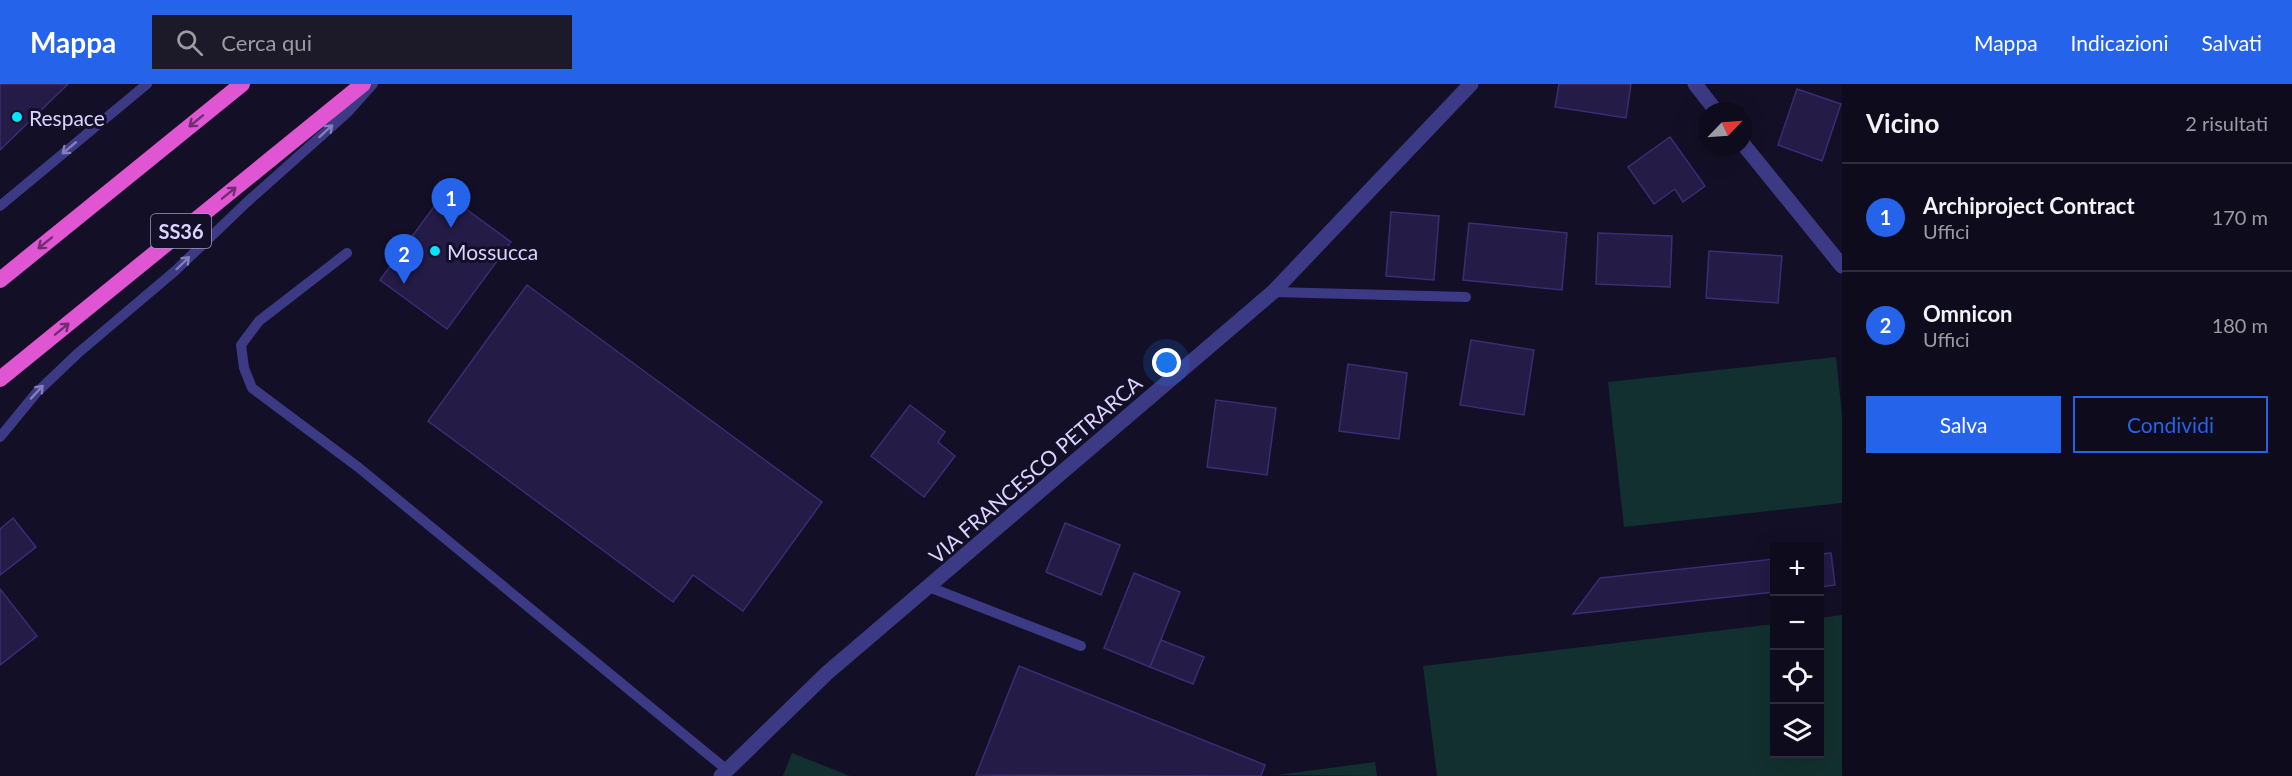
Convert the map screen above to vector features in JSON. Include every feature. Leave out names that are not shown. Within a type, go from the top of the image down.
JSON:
[{"type":"highway","points":[[0,280],[242,84]]},
{"type":"highway","name":"SS36","points":[[0,379],[363,84]]},
{"type":"street","name":"VIA FRANCESCO PETRARCA","points":[[724,773],[826,673],[1273,292],[1471,84]]},
{"type":"street","points":[[1695,84],[1709,102]]},
{"type":"street","points":[[1752,155],[1842,266]]},
{"type":"lane","points":[[0,206],[147,84]]},
{"type":"lane","points":[[0,437],[36,392],[175,271],[246,203],[348,112],[373,84]]},
{"type":"lane","points":[[347,253],[259,321],[241,345],[244,368],[252,388],[358,467],[724,773]]},
{"type":"lane","points":[[1273,292],[1466,297]]},
{"type":"lane","points":[[929,587],[1081,646]]},
{"type":"green space","points":[[1836,357],[1842,415],[1842,503],[1624,527],[1608,382]]},
{"type":"green space","points":[[1842,615],[1842,776],[1437,776],[1423,666],[1770,624],[1770,758],[1824,758],[1824,617]]},
{"type":"green space","points":[[792,753],[850,776],[783,776]]},
{"type":"green space","points":[[1375,762],[1377,776],[1276,775]]},
{"type":"building","name":"Respace","points":[[0,84],[68,84],[0,150]]},
{"type":"building","points":[[1559,84],[1631,84],[1626,118],[1555,107]]},
{"type":"building","points":[[1797,89],[1841,104],[1822,161],[1778,145]]},
{"type":"building","points":[[1670,137],[1705,186],[1683,202],[1675,189],[1654,204],[1628,167]]},
{"type":"building","points":[[444,193],[511,242],[447,329],[380,280]]},
{"type":"building","points":[[1391,212],[1439,216],[1434,280],[1386,276]]},
{"type":"building","points":[[1469,223],[1567,233],[1562,290],[1463,280]]},
{"type":"building","points":[[1598,233],[1672,236],[1670,287],[1596,284]]},
{"type":"building","points":[[1709,251],[1782,256],[1778,303],[1706,298]]},
{"type":"building","points":[[527,285],[822,502],[743,611],[693,575],[673,602],[428,421]]},
{"type":"building","points":[[1471,340],[1534,350],[1524,415],[1460,405]]},
{"type":"building","points":[[1348,364],[1407,373],[1399,439],[1339,431]]},
{"type":"building","points":[[1216,400],[1276,408],[1267,475],[1207,467]]},
{"type":"building","points":[[910,405],[945,432],[938,442],[955,456],[924,497],[871,456]]},
{"type":"building","points":[[13,518],[36,547],[0,575],[0,529]]},
{"type":"building","points":[[1065,523],[1120,545],[1101,595],[1046,572]]},
{"type":"building","points":[[1831,553],[1835,585],[1824,586],[1824,554]]},
{"type":"building","points":[[1770,559],[1770,592],[1573,614],[1600,578]]},
{"type":"building","points":[[1134,573],[1180,592],[1150,667],[1104,648]]},
{"type":"building","points":[[0,589],[37,636],[0,665]]},
{"type":"building","points":[[1161,640],[1204,657],[1193,684],[1150,667]]},
{"type":"building","points":[[1019,666],[1265,765],[1261,776],[976,775]]},
{"type":"place","name":"Respace","points":[[17,117]]},
{"type":"place","name":"Archiproject Contract","points":[[451,228]]},
{"type":"place","name":"Mossucca","points":[[435,251]]},
{"type":"place","name":"Omnicon","points":[[404,284]]}]
